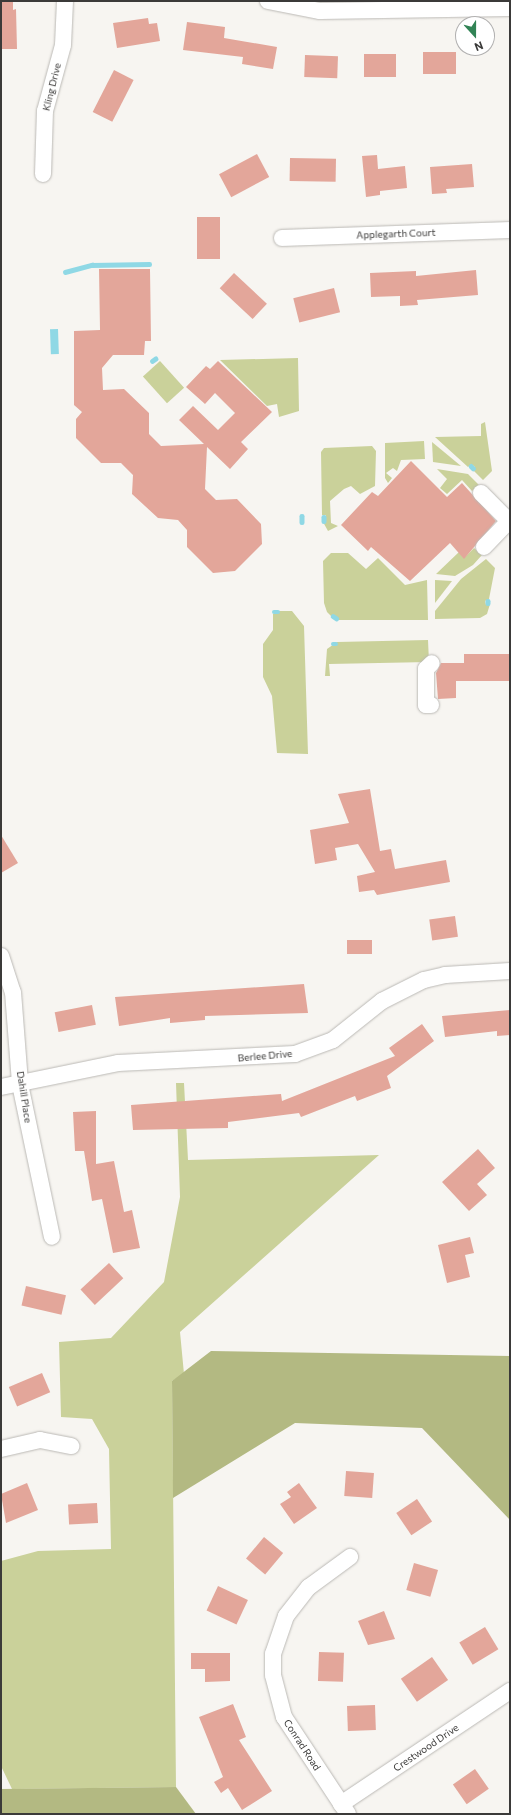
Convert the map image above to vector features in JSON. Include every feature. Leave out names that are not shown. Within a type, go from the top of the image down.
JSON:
[{"type":"street","name":"Kling Drive","points":[[43,174],[45,111],[63,46],[65,1]]},
{"type":"street","points":[[268,1],[320,11],[510,8]]},
{"type":"street","name":"Applegarth Court","points":[[282,238],[510,230]]},
{"type":"street","points":[[482,493],[509,521],[484,547]]},
{"type":"street","points":[[431,705],[426,705],[426,669],[432,663]]},
{"type":"street","name":"Dahill Place","points":[[1,956],[13,992],[20,1084],[52,1237]]},
{"type":"street","name":"Berlee Drive","points":[[1,1087],[118,1063],[295,1054],[333,1040],[382,1001],[424,980],[445,975],[510,971]]},
{"type":"street","points":[[1,1449],[40,1440],[71,1446]]},
{"type":"street","name":"Conrad Road","points":[[345,1809],[284,1717],[276,1696],[273,1668],[278,1634],[297,1600],[350,1558]]},
{"type":"street","name":"Crestwood Drive","points":[[345,1809],[510,1691]]},
{"type":"green space","points":[[298,358],[299,411],[279,417],[277,404],[267,406],[220,360]]},
{"type":"green space","points":[[160,361],[184,388],[167,403],[143,376]]},
{"type":"green space","points":[[485,422],[492,471],[483,480],[473,470],[475,467],[471,464],[468,467],[435,437],[481,436],[481,424]]},
{"type":"green space","points":[[424,441],[425,459],[401,460],[397,471],[393,468],[386,473],[392,478],[388,483],[385,478],[385,443]]},
{"type":"green space","points":[[432,442],[461,466],[433,462]]},
{"type":"green space","points":[[372,446],[376,451],[375,486],[360,494],[351,486],[344,489],[330,501],[331,523],[338,526],[328,531],[323,522],[326,515],[322,515],[321,452],[324,448]]},
{"type":"green space","points":[[437,469],[468,474],[479,485],[472,491],[462,480],[447,494],[440,488],[447,479]]},
{"type":"green space","points":[[474,548],[482,555],[473,565],[455,576],[436,574],[459,552],[464,558]]},
{"type":"green space","points":[[331,553],[348,553],[366,569],[378,558],[405,585],[427,580],[428,620],[335,620],[327,612],[324,603],[323,561]]},
{"type":"green space","points":[[486,559],[495,568],[489,599],[485,601],[486,605],[490,604],[487,614],[480,618],[435,619],[435,611],[461,579]]},
{"type":"green space","points":[[435,580],[452,581],[435,603]]},
{"type":"green space","points":[[279,611],[292,611],[304,626],[308,754],[277,753],[272,696],[263,677],[263,644],[273,630],[273,614]]},
{"type":"green space","points":[[428,640],[429,662],[329,664],[330,676],[325,676],[327,649],[337,642]]},
{"type":"green space","points":[[176,1083],[184,1083],[188,1160],[379,1155],[180,1332],[184,1374],[172,1381],[176,1787],[12,1789],[1,1766],[1,1561],[38,1551],[111,1549],[109,1449],[92,1419],[61,1417],[59,1342],[111,1338],[164,1282],[180,1197]]},
{"type":"green space","points":[[211,1351],[510,1356],[510,1520],[422,1428],[295,1423],[173,1498],[172,1381]]},
{"type":"green space","points":[[176,1787],[196,1814],[1,1814],[1,1789]]},
{"type":"water","points":[[50,329],[58,329],[59,354],[51,354]]},
{"type":"building","points":[[1,1],[13,1],[13,10],[16,9],[17,49],[1,49]]},
{"type":"building","points":[[148,18],[149,24],[157,23],[160,41],[117,48],[113,23]]},
{"type":"building","points":[[187,22],[225,27],[224,38],[277,47],[273,69],[242,64],[243,57],[183,50]]},
{"type":"building","points":[[423,52],[455,52],[456,74],[423,74]]},
{"type":"building","points":[[364,54],[396,54],[396,77],[364,77]]},
{"type":"building","points":[[305,55],[338,56],[337,78],[304,77]]},
{"type":"building","points":[[114,70],[134,80],[112,122],[93,112]]},
{"type":"building","points":[[257,154],[269,177],[231,197],[219,174]]},
{"type":"building","points":[[377,155],[378,169],[405,166],[407,188],[380,191],[380,195],[366,197],[362,156]]},
{"type":"building","points":[[290,158],[336,159],[336,182],[290,181]]},
{"type":"building","points":[[472,164],[474,187],[446,189],[447,193],[432,194],[430,167]]},
{"type":"building","points":[[197,217],[220,217],[220,259],[197,259]]},
{"type":"building","points":[[99,269],[150,269],[151,341],[145,341],[144,355],[113,355],[102,368],[103,390],[124,389],[149,413],[149,434],[161,446],[204,444],[179,420],[193,406],[218,430],[235,413],[215,393],[205,404],[186,387],[206,366],[210,369],[218,361],[272,412],[241,442],[248,449],[230,469],[207,447],[205,489],[216,500],[237,499],[261,524],[262,544],[235,571],[213,573],[187,547],[187,530],[178,520],[158,518],[132,494],[133,475],[121,463],[101,463],[76,438],[76,419],[82,412],[74,405],[74,331],[100,330]]},
{"type":"building","points":[[476,270],[478,295],[417,300],[418,305],[400,306],[400,296],[371,297],[370,273],[416,271],[416,276]]},
{"type":"building","points":[[234,273],[267,304],[253,319],[220,288]]},
{"type":"building","points":[[334,288],[340,312],[299,322],[293,298]]},
{"type":"building","points":[[411,461],[447,497],[462,483],[496,521],[464,559],[450,543],[410,581],[371,547],[368,551],[341,525],[372,492],[378,496]]},
{"type":"building","points":[[464,654],[510,654],[510,681],[456,681],[456,698],[438,699],[436,673],[441,663],[464,663]]},
{"type":"building","points":[[370,789],[380,851],[391,849],[395,869],[446,860],[450,882],[377,895],[374,890],[359,892],[357,876],[375,872],[358,844],[335,848],[337,860],[315,864],[310,830],[349,823],[338,794]]},
{"type":"building","points":[[1,835],[18,863],[1,873]]},
{"type":"building","points":[[455,916],[458,937],[432,940],[429,920]]},
{"type":"building","points":[[347,940],[372,940],[372,954],[347,954]]},
{"type":"building","points":[[304,984],[308,1013],[205,1016],[205,1020],[170,1023],[170,1018],[119,1026],[115,997]]},
{"type":"building","points":[[92,1005],[96,1025],[59,1032],[55,1012]]},
{"type":"building","points":[[510,1010],[510,1035],[497,1036],[497,1031],[445,1037],[442,1016]]},
{"type":"building","points":[[422,1024],[434,1041],[387,1076],[391,1088],[357,1101],[355,1096],[301,1117],[299,1113],[228,1122],[228,1128],[133,1130],[131,1105],[281,1094],[282,1101],[395,1056],[389,1048]]},
{"type":"building","points":[[96,1111],[96,1164],[114,1161],[124,1212],[132,1210],[140,1248],[113,1253],[102,1199],[92,1201],[84,1151],[75,1151],[73,1112]]},
{"type":"building","points":[[478,1149],[495,1168],[477,1184],[487,1195],[469,1211],[442,1182]]},
{"type":"building","points":[[470,1237],[474,1253],[465,1255],[470,1277],[447,1283],[438,1245]]},
{"type":"building","points":[[109,1263],[123,1278],[95,1305],[80,1290]]},
{"type":"building","points":[[26,1286],[66,1295],[61,1315],[22,1305]]},
{"type":"building","points":[[42,1373],[50,1392],[17,1406],[9,1387]]},
{"type":"building","points":[[346,1471],[374,1473],[372,1498],[344,1496]]},
{"type":"building","points":[[27,1483],[38,1510],[6,1523],[1,1494]]},
{"type":"building","points":[[299,1483],[317,1508],[294,1524],[280,1504],[291,1497],[287,1492]]},
{"type":"building","points":[[417,1499],[432,1521],[411,1535],[396,1513]]},
{"type":"building","points":[[97,1503],[98,1523],[69,1524],[68,1505]]},
{"type":"building","points":[[264,1537],[283,1553],[265,1575],[246,1558]]},
{"type":"building","points":[[414,1563],[438,1570],[430,1597],[406,1590]]},
{"type":"building","points":[[218,1586],[248,1600],[236,1624],[207,1610]]},
{"type":"building","points":[[384,1611],[395,1639],[368,1645],[358,1621]]},
{"type":"building","points":[[485,1627],[498,1649],[473,1665],[459,1642]]},
{"type":"building","points":[[319,1652],[344,1653],[343,1682],[318,1681]]},
{"type":"building","points":[[191,1653],[230,1653],[230,1681],[205,1682],[205,1669],[191,1669]]},
{"type":"building","points":[[432,1657],[448,1680],[417,1702],[401,1679]]},
{"type":"building","points":[[233,1704],[246,1737],[239,1740],[272,1791],[242,1810],[228,1788],[221,1793],[214,1782],[223,1777],[199,1717]]},
{"type":"building","points":[[375,1705],[376,1730],[348,1731],[347,1706]]},
{"type":"building","points":[[475,1769],[489,1789],[467,1804],[453,1784]]},
{"type":"waterway","points":[[65,272],[92,265],[149,264]]},
{"type":"waterway","points":[[302,516],[302,522]]}]
